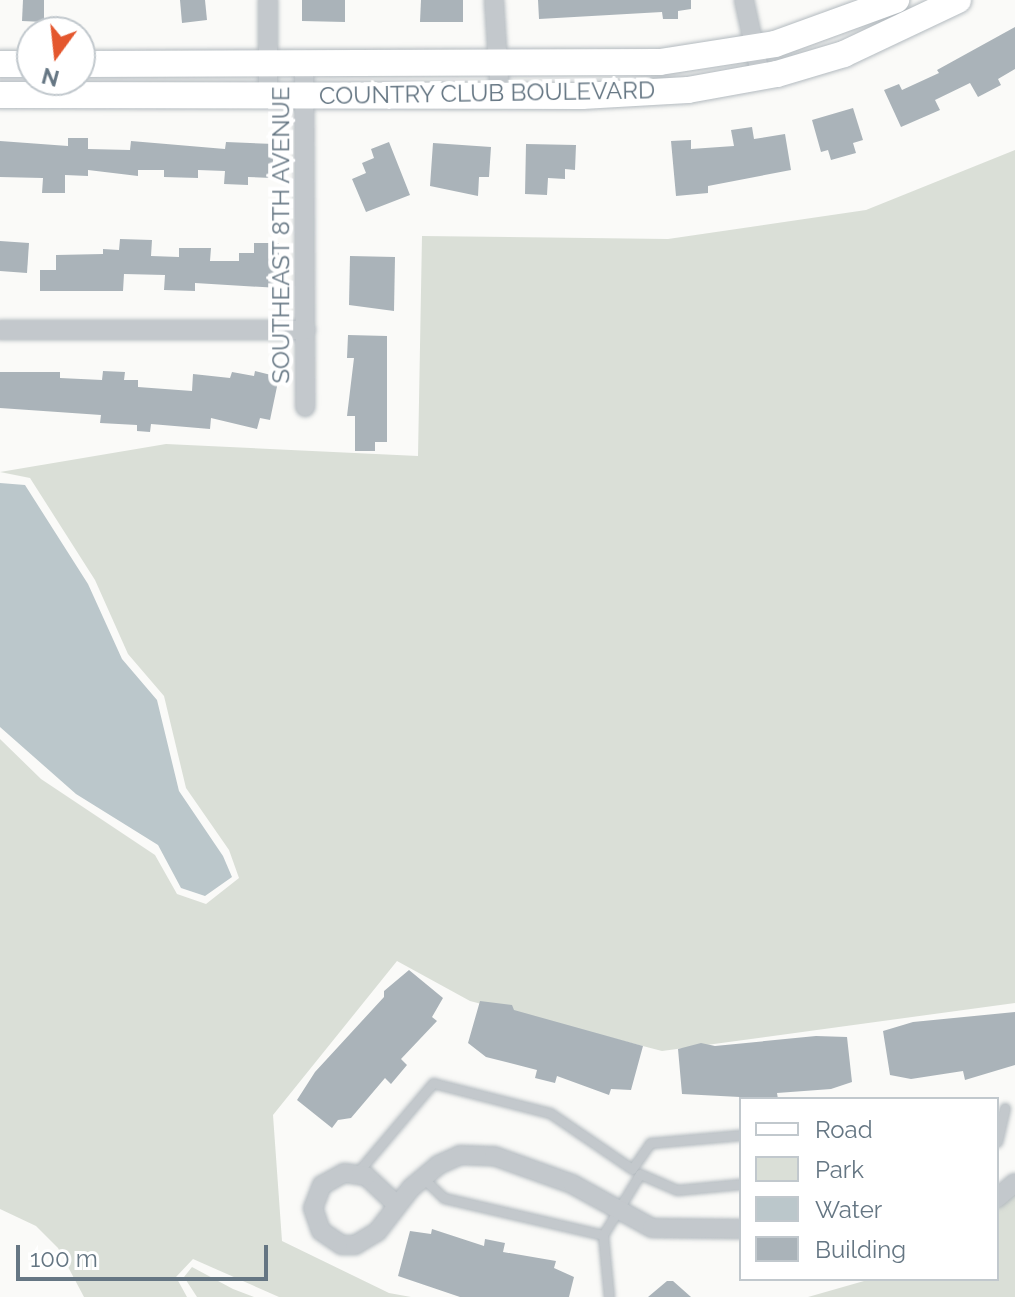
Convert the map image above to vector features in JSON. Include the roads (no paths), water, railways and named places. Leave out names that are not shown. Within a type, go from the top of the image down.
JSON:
[{"type":"main road","name":"COUNTRY CLUB BOULEVARD","points":[[96,64],[498,65],[660,62],[754,49],[815,33],[896,0]]},
{"type":"main road","name":"COUNTRY CLUB BOULEVARD","points":[[0,95],[617,95],[761,78],[876,42],[958,0]]},
{"type":"street","name":"SOUTHEAST 8TH AVENUE","points":[[268,0],[268,95]]},
{"type":"street","points":[[494,0],[500,96]]},
{"type":"street","points":[[744,0],[761,78]]},
{"type":"street","name":"SOUTHEAST 8TH AVENUE","points":[[304,63],[305,407]]},
{"type":"street","points":[[0,330],[306,330]]},
{"type":"street","points":[[397,1205],[357,1173],[332,1177],[315,1195],[315,1220],[330,1240],[342,1245],[367,1241],[422,1177],[460,1155],[494,1156],[572,1184],[652,1228],[739,1229]]},
{"type":"street","points":[[999,1196],[1015,1183]]},
{"type":"lane","points":[[357,1173],[433,1083],[550,1113],[636,1171],[677,1190],[739,1184]]},
{"type":"lane","points":[[999,1134],[1006,1108]]},
{"type":"lane","points":[[609,1297],[603,1235],[650,1143],[739,1135]]},
{"type":"lane","points":[[422,1177],[444,1198],[603,1235]]},
{"type":"water","points":[[0,483],[25,485],[88,584],[122,659],[157,700],[179,791],[223,856],[232,877],[205,896],[181,888],[158,845],[76,794],[0,727]]}]
